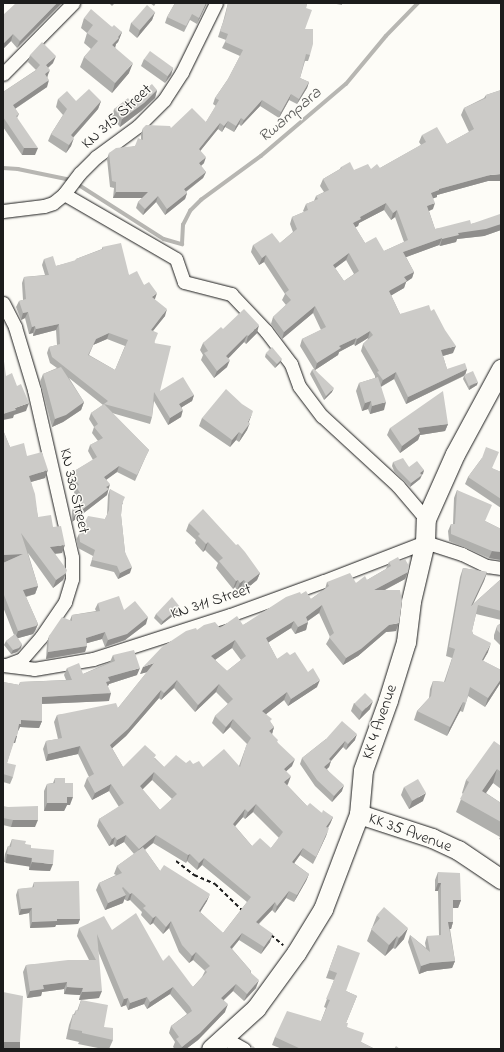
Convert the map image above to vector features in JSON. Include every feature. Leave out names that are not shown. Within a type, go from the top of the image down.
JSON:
[{"type":"main road","name":"KK 4 Avenue","points":[[217,1044],[256,1008],[296,953],[323,909],[359,814],[363,770],[388,700],[406,642],[411,601],[424,542],[426,519],[455,454],[501,369]]},
{"type":"main road","name":"KK 35 Avenue","points":[[359,814],[432,838],[458,850],[501,879]]},
{"type":"street","points":[[3,74],[73,3]]},
{"type":"street","name":"KN 315 Street","points":[[3,211],[44,206],[53,203],[64,194],[80,173],[96,157],[138,126],[164,100],[193,53],[216,3]]},
{"type":"street","points":[[64,194],[176,259],[184,282],[231,294],[266,332],[291,364],[299,386],[322,416],[398,486],[426,519]]},
{"type":"street","name":"KN 330 Street","points":[[3,304],[15,327],[34,390],[72,557],[72,579],[65,602],[41,637],[22,658],[3,666]]},
{"type":"street","points":[[424,542],[462,554],[487,566],[501,568]]},
{"type":"street","name":"KN 311 Street","points":[[3,666],[34,669],[93,659],[244,610],[424,542]]},
{"type":"street","points":[[217,1044],[244,1049]]},
{"type":"path","points":[[176,861],[194,875],[215,884],[243,910]]},
{"type":"path","points":[[270,934],[296,953]]},
{"type":"building","points":[[16,3],[57,3],[20,41],[13,34],[3,44],[3,15]]},
{"type":"building","points":[[175,3],[206,3],[199,18],[192,14],[186,26],[167,17]]},
{"type":"building","points":[[228,3],[307,3],[306,8],[312,10],[305,29],[313,29],[313,44],[310,55],[306,54],[300,78],[309,82],[299,99],[291,94],[281,112],[262,100],[244,120],[241,118],[236,126],[228,121],[224,126],[220,123],[199,149],[206,157],[199,163],[206,172],[184,189],[187,193],[167,209],[158,196],[145,209],[138,202],[148,192],[116,192],[116,182],[112,181],[109,153],[116,148],[135,146],[138,138],[143,140],[143,128],[146,125],[170,126],[171,128],[192,108],[206,122],[219,100],[215,98],[228,79],[243,50],[225,42],[228,34],[220,31]]},
{"type":"building","points":[[147,5],[155,12],[140,30],[131,23]]},
{"type":"building","points":[[91,9],[112,27],[114,25],[122,32],[118,37],[119,38],[112,45],[133,63],[115,83],[84,57],[98,41],[87,33],[93,25],[84,18]]},
{"type":"building","points":[[42,42],[56,56],[46,65],[50,70],[45,74],[49,80],[13,105],[19,114],[16,116],[38,148],[24,148],[3,117],[3,92],[35,71],[40,65],[30,55]]},
{"type":"building","points":[[150,51],[173,68],[168,76],[144,59]]},
{"type":"building","points":[[152,84],[157,90],[144,103],[122,119],[114,109],[128,98],[130,101]]},
{"type":"building","points":[[89,89],[101,101],[71,135],[74,138],[69,145],[51,134],[67,109],[58,99],[67,91],[76,101]]},
{"type":"building","points":[[501,90],[501,174],[490,175],[439,189],[431,193],[435,203],[427,206],[435,229],[470,220],[471,224],[500,214],[501,224],[486,229],[458,233],[459,235],[442,238],[403,252],[414,272],[404,277],[407,281],[389,291],[400,314],[429,305],[431,311],[434,309],[445,330],[456,346],[441,350],[447,369],[465,363],[467,369],[408,397],[396,372],[383,380],[377,372],[379,371],[363,344],[373,335],[370,331],[357,339],[356,338],[339,346],[341,348],[317,363],[302,339],[326,327],[315,306],[284,332],[273,317],[291,300],[285,293],[289,290],[266,255],[262,258],[253,245],[272,233],[280,243],[297,229],[292,217],[308,210],[306,204],[318,199],[316,196],[329,190],[323,179],[350,162],[354,170],[368,164],[371,169],[377,164],[380,168],[426,142],[422,135],[437,127],[447,144],[474,129],[464,108],[486,98],[486,95]],"holes":[[[386,203],[393,213],[397,210],[408,240],[384,251],[376,237],[365,243],[353,223],[361,219],[360,217]],[[349,253],[359,271],[344,281],[333,265]]]},
{"type":"building","points":[[121,243],[129,275],[137,271],[144,285],[149,282],[157,293],[152,297],[167,309],[151,330],[158,333],[154,343],[171,346],[160,391],[183,377],[194,395],[179,404],[183,410],[170,418],[154,392],[152,417],[104,404],[108,401],[52,357],[49,347],[60,344],[59,324],[36,329],[35,326],[32,327],[28,312],[23,313],[19,301],[26,299],[24,277],[49,275],[44,259],[53,256],[56,266],[103,249],[102,247]],"holes":[[[109,333],[128,340],[115,370],[88,355],[96,339]]]},
{"type":"building","points":[[244,309],[259,325],[226,356],[230,360],[217,371],[204,353],[208,351],[203,343],[221,327],[223,329]]},
{"type":"building","points":[[272,347],[282,359],[277,364],[266,353]]},
{"type":"building","points":[[3,354],[6,376],[12,373],[17,386],[21,384],[29,403],[15,408],[16,410],[3,414]]},
{"type":"building","points":[[61,367],[84,402],[66,415],[55,419],[43,374]]},
{"type":"building","points":[[314,369],[334,388],[326,396],[312,370]]},
{"type":"building","points":[[473,371],[478,382],[469,386],[464,375]]},
{"type":"building","points":[[378,377],[386,402],[372,406],[371,401],[365,403],[359,383]]},
{"type":"building","points":[[226,389],[242,404],[253,411],[248,422],[250,423],[242,434],[239,432],[232,440],[202,418]]},
{"type":"building","points":[[443,391],[448,424],[418,428],[420,433],[402,446],[390,428]]},
{"type":"building","points":[[104,404],[149,450],[137,475],[119,466],[104,477],[110,484],[106,487],[109,489],[74,516],[74,505],[83,497],[76,487],[79,485],[71,473],[97,457],[90,445],[103,438],[94,427],[98,424],[91,413]]},
{"type":"building","points":[[3,430],[10,447],[24,443],[27,456],[42,452],[48,470],[29,476],[35,494],[38,517],[51,515],[53,527],[61,526],[65,545],[50,547],[67,570],[66,573],[56,580],[21,533],[38,586],[23,590],[38,624],[36,626],[18,631],[3,595],[3,563],[23,554],[3,555]]},
{"type":"building","points":[[486,447],[499,452],[492,468],[501,472],[501,499],[468,477],[482,458]]},
{"type":"building","points":[[403,458],[409,467],[417,461],[424,470],[420,473],[422,475],[411,483],[397,469],[393,462]]},
{"type":"building","points":[[110,489],[125,497],[122,504],[121,515],[125,552],[132,567],[120,573],[117,566],[92,560],[95,550],[80,542],[79,534],[88,516],[105,519],[109,510]]},
{"type":"building","points":[[457,490],[492,505],[485,521],[501,529],[501,552],[492,551],[451,534],[451,524],[455,524]]},
{"type":"building","points":[[203,509],[236,545],[238,544],[260,573],[247,583],[244,580],[240,583],[238,580],[236,581],[219,561],[223,558],[208,542],[206,544],[198,536],[200,534],[189,523]]},
{"type":"building","points":[[398,557],[400,561],[405,559],[409,566],[408,572],[374,590],[400,590],[402,601],[399,623],[389,625],[361,649],[346,658],[329,637],[334,633],[322,605],[306,617],[308,622],[298,627],[294,621],[266,638],[277,659],[287,652],[290,655],[295,652],[308,672],[313,668],[320,680],[291,699],[287,692],[262,711],[272,719],[270,721],[274,727],[269,731],[278,740],[277,742],[295,759],[284,769],[291,776],[284,782],[307,806],[310,803],[322,813],[323,810],[333,817],[326,827],[329,828],[316,857],[303,848],[292,862],[309,874],[297,895],[289,891],[277,906],[275,902],[256,922],[273,934],[264,947],[242,933],[230,947],[251,971],[250,972],[259,980],[247,994],[236,984],[221,998],[228,1004],[200,1033],[182,1047],[176,1039],[179,1037],[171,1026],[192,1011],[190,1007],[173,987],[150,1002],[147,997],[130,1003],[128,998],[124,999],[97,934],[102,991],[82,992],[83,988],[67,987],[67,982],[43,985],[44,989],[30,991],[26,965],[68,960],[96,960],[79,928],[104,916],[112,930],[136,913],[163,961],[169,955],[193,987],[207,972],[205,970],[210,966],[196,952],[192,956],[182,945],[171,921],[166,927],[156,916],[153,918],[143,908],[146,906],[132,893],[130,894],[123,887],[122,888],[126,895],[108,903],[99,883],[122,873],[117,866],[143,847],[160,871],[164,865],[210,894],[199,911],[223,933],[251,897],[204,858],[199,863],[190,854],[188,855],[156,835],[139,849],[126,835],[117,840],[115,837],[112,839],[99,819],[124,803],[111,784],[95,793],[87,778],[94,774],[80,746],[48,754],[46,741],[62,738],[57,715],[116,703],[118,708],[154,663],[143,667],[162,647],[186,631],[196,628],[197,630],[204,625],[215,622],[220,628],[237,616],[243,625],[286,597],[300,592],[301,594],[306,591],[311,599],[329,586],[327,582],[350,573],[356,583],[365,576],[367,580],[391,566],[389,562]],"holes":[[[235,640],[246,656],[227,671],[211,656]],[[177,680],[198,705],[219,684],[233,699],[215,716],[226,727],[233,719],[251,738],[246,746],[240,767],[224,749],[203,767],[199,761],[193,764],[190,760],[186,763],[176,755],[164,767],[154,758],[156,755],[145,745],[123,767],[110,745],[128,729],[161,690],[164,693]],[[154,772],[177,794],[160,810],[140,786]],[[256,804],[283,832],[271,848],[260,838],[252,846],[233,824],[245,809],[248,812]]]},
{"type":"building","points":[[463,568],[487,572],[471,606],[501,579],[501,611],[478,605],[472,631],[473,634],[491,643],[482,660],[501,670],[501,679],[488,698],[470,687],[466,703],[463,702],[450,727],[417,711],[431,696],[433,681],[445,682],[455,649],[449,647]]},
{"type":"building","points":[[119,596],[124,610],[135,601],[148,617],[127,634],[108,640],[105,632],[86,638],[87,646],[48,652],[49,636],[62,617],[72,621],[72,615],[100,611],[98,603]]},
{"type":"building","points":[[172,597],[180,607],[163,621],[156,614]]},
{"type":"building","points":[[501,623],[501,634],[497,630],[497,626]]},
{"type":"building","points":[[15,634],[22,644],[19,648],[13,650],[6,641]]},
{"type":"building","points":[[134,650],[140,668],[108,677],[110,681],[106,682],[111,693],[42,697],[42,721],[21,720],[21,724],[19,724],[17,736],[7,763],[16,765],[13,777],[3,774],[3,682],[20,685],[20,682],[72,680],[67,668],[79,663],[83,674],[115,661],[113,655]]},
{"type":"building","points":[[365,693],[373,701],[362,711],[354,704]]},
{"type":"building","points":[[342,721],[357,734],[348,744],[345,741],[329,759],[331,761],[324,767],[344,785],[334,796],[317,780],[302,758],[326,739]]},
{"type":"building","points":[[494,741],[501,746],[501,772],[497,769],[482,791],[501,803],[501,822],[460,799],[469,782],[466,780]]},
{"type":"building","points":[[55,778],[65,778],[65,783],[73,783],[73,797],[67,797],[67,803],[47,803],[47,784],[55,783]]},
{"type":"building","points":[[418,779],[426,793],[412,801],[404,787]]},
{"type":"building","points":[[3,806],[38,806],[38,820],[13,820],[3,818]]},
{"type":"building","points":[[12,839],[26,841],[25,844],[31,845],[31,848],[54,850],[53,864],[32,862],[32,858],[7,854],[8,846],[11,847]]},
{"type":"building","points":[[438,872],[460,873],[461,900],[453,900],[453,922],[448,922],[455,961],[430,963],[421,966],[410,935],[430,952],[427,936],[441,935],[441,883],[438,883]]},
{"type":"building","points":[[79,881],[80,919],[57,919],[57,921],[32,922],[32,908],[21,909],[18,889],[34,887],[34,882]]},
{"type":"building","points":[[384,907],[408,928],[399,938],[397,936],[389,945],[371,929],[380,918],[377,915]]},
{"type":"building","points":[[338,945],[360,953],[346,991],[357,996],[346,1023],[348,1023],[347,1027],[364,1033],[361,1042],[375,1049],[301,1049],[275,1037],[287,1011],[321,1021],[330,1000],[326,999],[337,973],[329,970]]},
{"type":"building","points":[[3,992],[23,996],[20,1042],[3,1042]]},
{"type":"building","points":[[81,1000],[108,1005],[104,1027],[113,1028],[113,1040],[70,1029],[73,1014],[75,1015],[76,1010],[78,1011]]},
{"type":"building","points":[[253,1046],[256,1049],[248,1049]]},
{"type":"waterway","name":"Rwampara","points":[[76,183],[164,239],[182,244],[183,225],[190,211],[201,200],[261,156],[346,84],[386,36],[418,3]]},
{"type":"waterway","points":[[3,168],[18,169],[71,180]]}]
